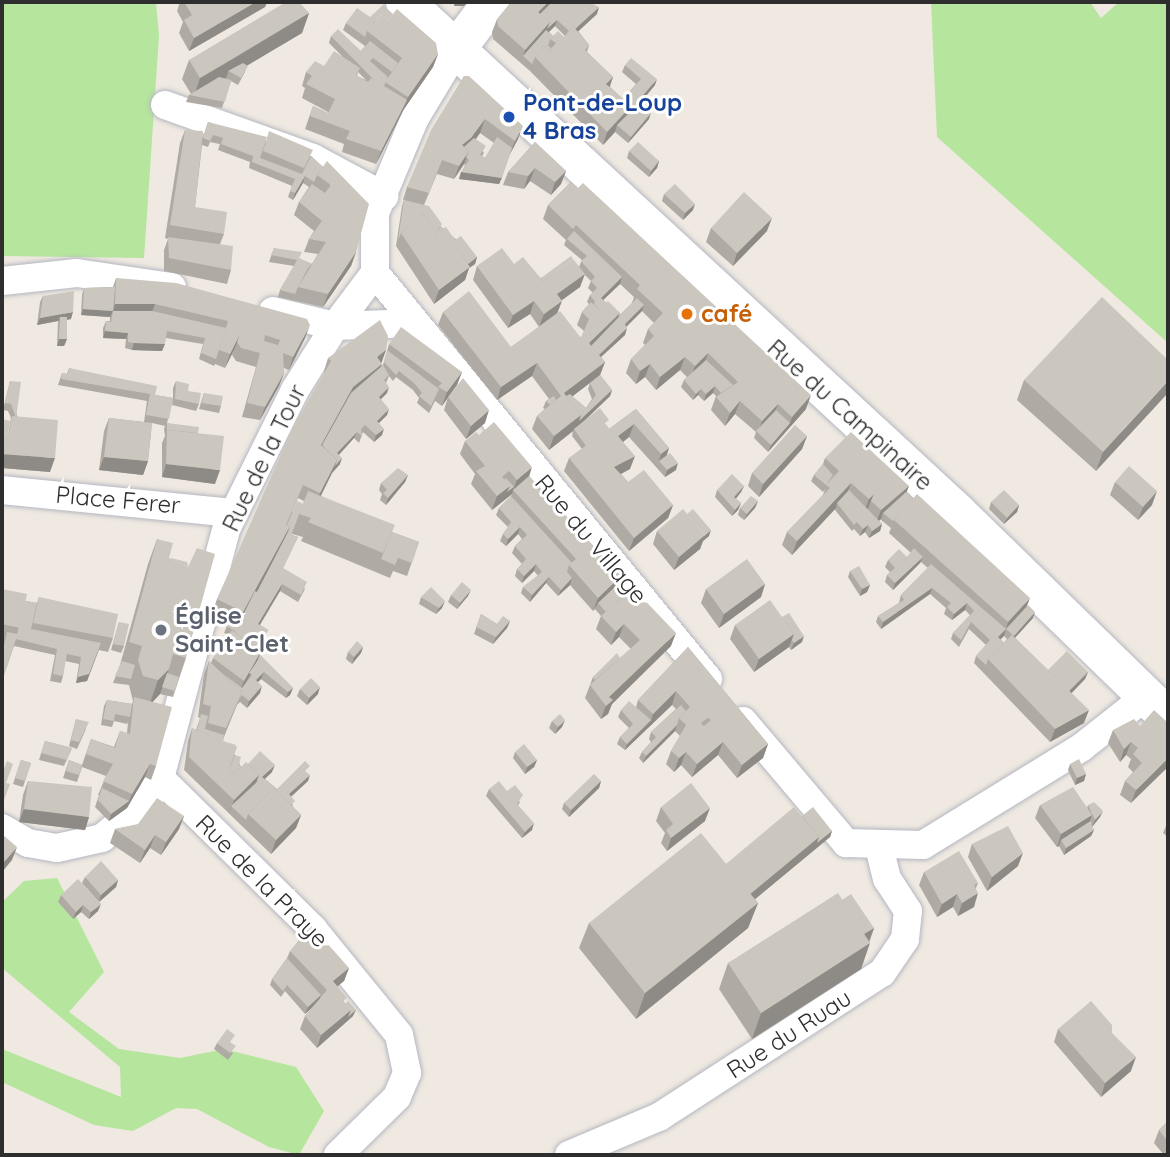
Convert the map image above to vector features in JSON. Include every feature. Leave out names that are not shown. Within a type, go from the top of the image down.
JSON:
[{"type":"main road","name":"Rue du Campinaire","points":[[405,2],[958,513],[1157,707]]},
{"type":"main road","points":[[456,50],[492,2]]},
{"type":"street","points":[[375,274],[375,213],[415,118],[456,50]]},
{"type":"street","points":[[165,105],[313,158],[384,196]]},
{"type":"street","points":[[2,281],[77,273],[149,281],[200,293]]},
{"type":"street","name":"Rue du Village","points":[[375,274],[846,843],[879,847],[923,845],[1082,747],[1157,707]]},
{"type":"street","name":"Rue de la Tour","points":[[2,828],[28,843],[57,848],[102,838],[149,799],[160,778],[234,513],[295,390],[335,326],[375,274]]},
{"type":"street","points":[[251,306],[335,326],[415,323]]},
{"type":"street","name":"Place Ferer","points":[[2,490],[234,513]]},
{"type":"street","name":"Rue de la Praye","points":[[160,778],[313,929],[399,1035],[407,1073],[397,1097],[338,1155]]},
{"type":"street","name":"Rue du Ruau","points":[[569,1155],[659,1117],[882,973],[905,939],[908,911],[887,878],[879,847]]},
{"type":"green space","points":[[2,2],[156,2],[159,36],[144,258],[2,256]]},
{"type":"green space","points":[[931,2],[1090,2],[1101,18],[1119,2],[1168,2],[1168,343],[937,137]]},
{"type":"green space","points":[[57,878],[104,972],[69,1012],[119,1049],[180,1058],[224,1049],[296,1067],[324,1111],[299,1155],[269,1147],[197,1109],[176,1108],[133,1131],[94,1125],[2,1082],[2,1049],[121,1097],[120,1067],[2,968],[2,902],[24,881]]},
{"type":"building","points":[[184,2],[256,2],[194,38],[184,20],[192,15]]},
{"type":"building","points":[[286,2],[299,2],[309,13],[200,78],[189,60]]},
{"type":"building","points":[[511,2],[548,2],[538,12],[550,22],[525,50],[498,26],[497,19]]},
{"type":"building","points":[[552,2],[589,2],[599,7],[575,29],[573,26],[569,31],[557,20],[547,29],[550,22],[540,14]]},
{"type":"building","points":[[383,5],[393,14],[388,20],[381,14],[365,37],[346,23],[357,8],[370,17]]},
{"type":"building","points":[[397,9],[436,43],[438,54],[408,97],[385,82],[402,58],[367,31],[381,14],[388,20]]},
{"type":"building","points":[[573,26],[589,45],[585,50],[613,77],[606,84],[631,106],[607,132],[535,57],[544,46],[549,51],[556,43],[550,39],[558,31],[564,37]]},
{"type":"building","points":[[338,29],[361,51],[370,41],[398,63],[392,72],[373,58],[370,61],[388,77],[384,86],[375,81],[331,36]]},
{"type":"building","points":[[546,30],[553,36],[548,46],[551,48],[549,51],[544,46],[532,64],[523,56]]},
{"type":"building","points":[[334,51],[360,68],[356,75],[368,82],[371,78],[407,100],[381,151],[346,139],[350,131],[310,116],[313,106],[328,113],[335,99],[306,84],[312,76],[306,72],[315,61],[324,66]]},
{"type":"building","points":[[631,58],[657,79],[638,101],[651,113],[631,137],[617,125],[629,113],[631,106],[623,99],[641,79],[625,65]]},
{"type":"building","points":[[243,63],[248,66],[241,78],[228,71]]},
{"type":"building","points":[[464,76],[469,76],[523,126],[515,141],[485,119],[471,138],[462,145],[469,151],[459,166],[442,160],[429,193],[407,187],[431,130]]},
{"type":"building","points":[[219,77],[231,80],[225,102],[189,95]]},
{"type":"building","points":[[208,122],[267,137],[260,158],[302,174],[311,156],[323,167],[314,182],[305,176],[295,193],[290,191],[295,179],[252,162],[253,156],[221,144],[223,138],[213,135],[210,141],[203,138]]},
{"type":"building","points":[[185,130],[203,131],[195,207],[227,212],[224,234],[170,225]]},
{"type":"building","points":[[269,131],[313,150],[304,168],[263,151]]},
{"type":"building","points":[[497,137],[512,148],[502,178],[461,172],[469,160],[466,157],[469,151],[464,147],[474,138],[486,146],[480,155],[485,158]]},
{"type":"building","points":[[535,142],[566,171],[555,182],[535,168],[528,176],[508,172]]},
{"type":"building","points":[[638,142],[659,161],[651,171],[629,151]]},
{"type":"building","points":[[327,161],[369,204],[356,252],[328,294],[298,287],[326,242],[309,239],[322,221],[299,202],[312,184],[325,193],[331,185],[317,175]]},
{"type":"building","points":[[571,182],[578,188],[583,183],[811,395],[792,417],[778,404],[762,421],[740,401],[730,413],[716,397],[738,382],[708,353],[695,366],[685,357],[660,377],[650,364],[640,371],[631,359],[654,336],[648,329],[663,313],[637,289],[640,285],[576,225],[573,229],[548,205]]},
{"type":"building","points":[[675,184],[695,204],[685,213],[664,194]]},
{"type":"building","points":[[744,192],[772,218],[737,253],[711,228]]},
{"type":"building","points":[[404,200],[429,206],[442,224],[436,233],[423,213],[401,233],[398,240]]},
{"type":"building","points":[[423,213],[436,233],[441,227],[470,267],[439,290],[401,233]]},
{"type":"building","points":[[446,227],[455,240],[461,236],[477,257],[468,264],[442,229]]},
{"type":"building","points":[[574,231],[622,277],[601,298],[607,303],[600,310],[590,295],[597,288],[591,281],[595,277],[581,261],[587,256],[567,239]]},
{"type":"building","points":[[168,237],[233,246],[231,270],[169,258]]},
{"type":"building","points":[[274,248],[302,252],[299,258],[312,264],[295,294],[280,290],[297,260],[271,255]]},
{"type":"building","points":[[502,248],[514,264],[523,257],[543,281],[573,259],[585,274],[557,294],[562,301],[544,314],[534,301],[513,315],[477,266]]},
{"type":"building","points":[[571,256],[573,259],[543,281],[541,278]]},
{"type":"building","points":[[116,278],[176,283],[307,319],[310,325],[293,357],[283,353],[284,373],[265,407],[247,403],[260,353],[241,348],[237,342],[240,334],[230,354],[219,350],[228,321],[155,304],[115,304]],"holes":[[[265,335],[280,340],[278,345],[264,341]]]},
{"type":"building","points":[[115,287],[113,311],[83,309],[84,288]]},
{"type":"building","points":[[74,291],[73,312],[40,318],[43,296]]},
{"type":"building","points":[[469,291],[511,347],[560,311],[581,338],[589,319],[582,312],[591,302],[600,310],[608,301],[620,313],[589,343],[605,362],[564,393],[581,415],[554,436],[537,416],[561,396],[537,363],[501,387],[443,312]]},
{"type":"building","points":[[1102,297],[1168,360],[1168,381],[1103,452],[1024,380]]},
{"type":"building","points":[[637,298],[644,305],[625,324],[627,328],[599,355],[591,346]]},
{"type":"building","points":[[113,311],[152,311],[226,328],[216,359],[201,353],[205,338],[167,331],[165,344],[128,342],[128,333],[105,331],[106,321],[111,322]]},
{"type":"building","points":[[60,317],[67,317],[67,339],[59,339]]},
{"type":"building","points":[[380,320],[388,336],[386,350],[377,357],[382,364],[353,387],[321,445],[337,460],[320,493],[303,485],[286,525],[290,526],[243,612],[217,599],[293,427],[331,361],[328,358]]},
{"type":"building","points":[[401,327],[462,372],[447,392],[438,387],[442,383],[389,344]]},
{"type":"building","points":[[387,350],[439,389],[431,406],[419,396],[422,393],[415,384],[399,371],[396,375],[384,362]]},
{"type":"building","points":[[706,360],[733,385],[721,393],[715,386],[706,394],[701,389],[696,394],[684,380]]},
{"type":"building","points":[[383,365],[389,375],[384,380],[389,387],[379,397],[389,409],[377,421],[384,429],[376,435],[365,425],[361,429],[362,436],[357,432],[337,453],[342,458],[335,466],[337,460],[322,445],[351,393]]},
{"type":"building","points":[[69,368],[157,386],[155,395],[173,398],[169,419],[146,415],[150,394],[61,379],[62,373],[68,374]]},
{"type":"building","points":[[600,375],[612,390],[579,421],[581,415],[566,396],[570,394],[586,408],[596,395],[590,383]]},
{"type":"building","points":[[463,378],[489,410],[471,426],[448,397]]},
{"type":"building","points":[[10,381],[21,382],[16,418],[11,404],[5,403]]},
{"type":"building","points":[[176,381],[189,384],[188,391],[201,393],[199,404],[175,399]]},
{"type":"building","points":[[204,393],[223,396],[221,406],[202,403]]},
{"type":"building","points":[[554,396],[556,400],[550,405],[546,401]]},
{"type":"building","points":[[600,408],[609,420],[605,423],[609,429],[586,446],[574,429]]},
{"type":"building","points":[[636,409],[669,448],[661,454],[634,424],[618,436],[635,456],[614,467],[628,482],[644,470],[673,505],[634,538],[569,458]]},
{"type":"building","points":[[776,410],[790,423],[771,445],[756,431]]},
{"type":"building","points":[[12,416],[58,420],[55,458],[2,454],[2,432],[9,433]]},
{"type":"building","points":[[109,418],[152,423],[148,461],[104,457]]},
{"type":"building","points":[[2,419],[10,421],[8,433],[2,432]]},
{"type":"building","points":[[494,422],[532,467],[517,480],[509,471],[502,477],[510,486],[497,496],[476,471],[485,466],[465,441],[476,432],[479,435]]},
{"type":"building","points":[[167,423],[199,427],[198,433],[167,430]]},
{"type":"building","points":[[795,425],[807,436],[763,484],[752,473]]},
{"type":"building","points":[[167,430],[224,436],[220,470],[166,464]]},
{"type":"building","points":[[851,432],[909,486],[881,510],[871,501],[874,494],[869,499],[851,483],[797,541],[787,532],[830,488],[826,485],[839,471],[825,458]]},
{"type":"building","points":[[670,453],[678,463],[667,470],[659,461]]},
{"type":"building","points":[[823,464],[833,475],[826,485],[814,475]]},
{"type":"building","points":[[1129,466],[1157,491],[1143,507],[1115,482]]},
{"type":"building","points":[[398,468],[408,475],[388,498],[383,493],[387,490],[381,483]]},
{"type":"building","points":[[732,474],[744,486],[734,497],[741,503],[735,510],[717,490]]},
{"type":"building","points":[[529,476],[621,576],[598,598],[569,565],[576,559],[513,490]]},
{"type":"building","points":[[506,478],[514,487],[507,492],[510,486],[504,480]]},
{"type":"building","points":[[849,490],[882,524],[872,531],[868,525],[863,529],[857,522],[854,525],[837,503]]},
{"type":"building","points":[[1004,490],[1019,505],[1007,518],[991,502]]},
{"type":"building","points":[[308,491],[395,525],[383,553],[308,522],[311,518],[299,514]]},
{"type":"building","points":[[906,492],[913,499],[893,521],[883,513]]},
{"type":"building","points":[[917,494],[1030,598],[1008,622],[894,520]]},
{"type":"building","points":[[511,496],[572,563],[567,572],[572,578],[561,590],[549,577],[532,595],[523,587],[542,572],[536,564],[524,576],[517,569],[526,559],[515,546],[527,535],[520,527],[508,539],[503,534],[511,522],[499,508]]},
{"type":"building","points":[[751,496],[758,501],[747,514],[740,508]]},
{"type":"building","points":[[297,501],[303,504],[292,535],[298,537],[283,568],[307,582],[301,595],[282,584],[258,624],[268,630],[256,650],[226,626],[232,614],[241,619],[255,591],[257,592],[288,532],[290,526],[287,525]]},
{"type":"building","points":[[683,509],[705,535],[679,557],[657,531]]},
{"type":"building","points":[[693,509],[711,530],[705,535],[687,514]]},
{"type":"building","points":[[392,532],[419,542],[412,563],[398,558],[395,565],[381,559]]},
{"type":"building","name":"Église Saint-Clet","points":[[157,539],[173,543],[169,558],[188,567],[197,548],[215,554],[186,658],[173,654],[169,669],[158,680],[143,676],[138,660],[142,646],[129,642]]},
{"type":"building","points":[[914,548],[923,557],[895,583],[887,575],[895,568],[888,560],[899,549],[907,557]]},
{"type":"building","points":[[171,559],[187,562],[188,567]]},
{"type":"building","points":[[747,559],[765,584],[724,614],[706,589]]},
{"type":"building","points":[[931,564],[1006,629],[998,637],[1004,643],[988,659],[986,665],[976,656],[990,640],[971,622],[961,640],[953,633],[974,611],[967,603],[954,614],[947,607],[951,603],[932,588],[883,622],[878,616],[904,600],[901,595]]},
{"type":"building","points":[[859,566],[870,585],[862,589],[850,571]]},
{"type":"building","points":[[462,582],[471,590],[460,603],[451,595]]},
{"type":"building","points":[[619,583],[628,592],[606,612],[598,603]]},
{"type":"building","points":[[431,587],[445,601],[439,608],[421,597]]},
{"type":"building","points":[[633,588],[676,633],[609,697],[613,700],[606,706],[590,685],[640,640],[624,624],[616,632],[601,616]]},
{"type":"building","points":[[2,589],[27,594],[20,628],[2,624]]},
{"type":"building","points":[[39,597],[118,614],[113,638],[33,623]]},
{"type":"building","points":[[770,600],[794,634],[759,659],[735,625]]},
{"type":"building","points":[[25,601],[37,603],[31,629],[101,643],[89,674],[78,677],[81,657],[67,654],[63,676],[53,674],[57,649],[16,639],[2,681],[2,655],[7,632],[17,634]]},
{"type":"building","points":[[1028,605],[1035,612],[1014,636],[1006,629]]},
{"type":"building","points":[[789,613],[804,636],[794,643],[794,634],[782,617]]},
{"type":"building","points":[[481,614],[497,624],[503,616],[510,621],[496,637],[476,627]]},
{"type":"building","points":[[119,622],[129,624],[124,646],[113,644]]},
{"type":"building","points":[[232,630],[260,653],[244,681],[213,658]]},
{"type":"building","points":[[1012,635],[1089,710],[1055,729],[988,659]]},
{"type":"building","points":[[357,641],[363,647],[354,657],[348,652]]},
{"type":"building","points":[[688,647],[768,744],[742,765],[723,742],[697,764],[686,752],[679,758],[671,751],[686,725],[679,718],[690,707],[676,691],[653,714],[638,700]],"holes":[[[708,718],[711,720],[704,726],[701,723]]]},
{"type":"building","points":[[1067,651],[1088,672],[1069,691],[1048,670]]},
{"type":"building","points":[[617,653],[620,658],[595,680],[593,677]]},
{"type":"building","points":[[260,655],[293,688],[288,692],[264,672],[256,680],[262,686],[249,701],[242,695],[240,698],[242,692],[222,673],[242,688],[252,675],[249,673]]},
{"type":"building","points":[[122,661],[135,665],[131,679],[115,676]]},
{"type":"building","points":[[209,661],[242,692],[226,728],[208,723],[211,706],[203,704]]},
{"type":"building","points":[[167,673],[179,677],[175,691],[162,687]]},
{"type":"building","points":[[311,678],[320,687],[309,698],[300,689]]},
{"type":"building","points":[[134,697],[172,707],[156,766],[150,764],[132,794],[103,781],[113,764],[86,754],[91,739],[115,748],[120,731],[130,734]]},
{"type":"building","points":[[107,700],[132,704],[130,717],[115,714],[114,721],[103,719]]},
{"type":"building","points":[[629,701],[651,720],[627,744],[620,737],[633,724],[621,710]]},
{"type":"building","points":[[681,705],[686,711],[679,718],[677,725],[646,756],[642,752],[656,737],[651,732]]},
{"type":"building","points":[[1154,710],[1168,723],[1168,758],[1136,790],[1125,781],[1142,763],[1133,754],[1138,748],[1131,742],[1124,749],[1113,730],[1134,719],[1140,726]]},
{"type":"building","points":[[201,714],[208,716],[205,729],[224,735],[223,741],[236,747],[197,730]]},
{"type":"building","points":[[560,714],[565,720],[558,727],[552,721]]},
{"type":"building","points":[[76,719],[89,722],[79,742],[71,740]]},
{"type":"building","points":[[192,728],[237,747],[229,770],[234,774],[246,762],[259,775],[234,800],[189,757]]},
{"type":"building","points":[[45,741],[72,748],[67,760],[41,753]]},
{"type":"building","points":[[524,744],[537,760],[527,767],[515,752]]},
{"type":"building","points":[[260,751],[275,765],[262,777],[277,789],[305,761],[310,766],[305,771],[310,775],[289,794],[295,801],[291,805],[274,788],[248,814],[246,820],[231,806],[257,782],[259,775],[248,764]]},
{"type":"building","points":[[235,755],[241,757],[241,767],[234,774],[229,770]]},
{"type":"building","points":[[1079,759],[1086,774],[1077,778],[1070,764]]},
{"type":"building","points":[[21,760],[31,763],[25,781],[15,778]]},
{"type":"building","points":[[69,760],[82,765],[79,775],[66,771]]},
{"type":"building","points":[[7,761],[13,764],[6,783],[10,784],[4,800],[2,774]]},
{"type":"building","points":[[594,774],[601,781],[571,810],[564,803]]},
{"type":"building","points":[[28,781],[92,787],[89,817],[24,809]]},
{"type":"building","points":[[499,781],[507,791],[515,785],[523,795],[517,804],[534,823],[525,832],[489,789]]},
{"type":"building","points":[[691,783],[710,808],[671,838],[666,830],[673,824],[661,807]]},
{"type":"building","points":[[1073,787],[1092,815],[1061,834],[1040,805]]},
{"type":"building","points":[[102,788],[129,801],[111,814],[98,800]]},
{"type":"building","points":[[274,788],[301,815],[276,840],[248,814]]},
{"type":"building","points":[[157,798],[184,816],[166,842],[155,835],[145,850],[115,829],[138,824]]},
{"type":"building","points":[[1094,802],[1103,811],[1095,820],[1088,805]]},
{"type":"building","points":[[794,807],[819,837],[750,894],[726,864]]},
{"type":"building","points":[[813,807],[832,831],[817,843],[819,837],[802,816]]},
{"type":"building","points":[[1089,822],[1094,830],[1066,848],[1061,840]]},
{"type":"building","points":[[1008,826],[1023,853],[992,877],[972,844]]},
{"type":"building","points":[[701,833],[758,903],[645,993],[589,923]]},
{"type":"building","points":[[2,834],[17,847],[2,864]]},
{"type":"building","points":[[959,851],[978,883],[974,885],[978,893],[962,903],[957,894],[942,904],[924,872]]},
{"type":"building","points":[[101,861],[118,880],[101,895],[85,877]]},
{"type":"building","points":[[78,879],[101,904],[91,912],[83,905],[76,912],[61,895]]},
{"type":"building","points":[[838,893],[870,943],[761,1013],[728,963]]},
{"type":"building","points":[[851,894],[874,928],[864,934],[842,900]]},
{"type":"building","points":[[311,925],[349,968],[333,981],[347,998],[343,1001],[351,1010],[321,1035],[305,1016],[327,990],[290,951]]},
{"type":"building","points":[[287,958],[321,995],[308,1007],[287,985],[283,991],[272,979]]},
{"type":"building","points":[[348,1001],[356,1010],[348,1017],[351,1010],[345,1004]]},
{"type":"building","points":[[1091,1001],[1112,1025],[1112,1033],[1136,1057],[1105,1083],[1058,1029]]},
{"type":"building","points":[[227,1029],[235,1035],[230,1042],[236,1046],[230,1053],[217,1043]]},
{"type":"building","points":[[1168,1121],[1168,1142],[1159,1130]]},
{"type":"place","name":"Pont-de-Loup 4 Bras","points":[[509,117]]},
{"type":"place","name":"café","points":[[687,314]]},
{"type":"place","name":"Église Saint-Clet","points":[[161,630]]}]
